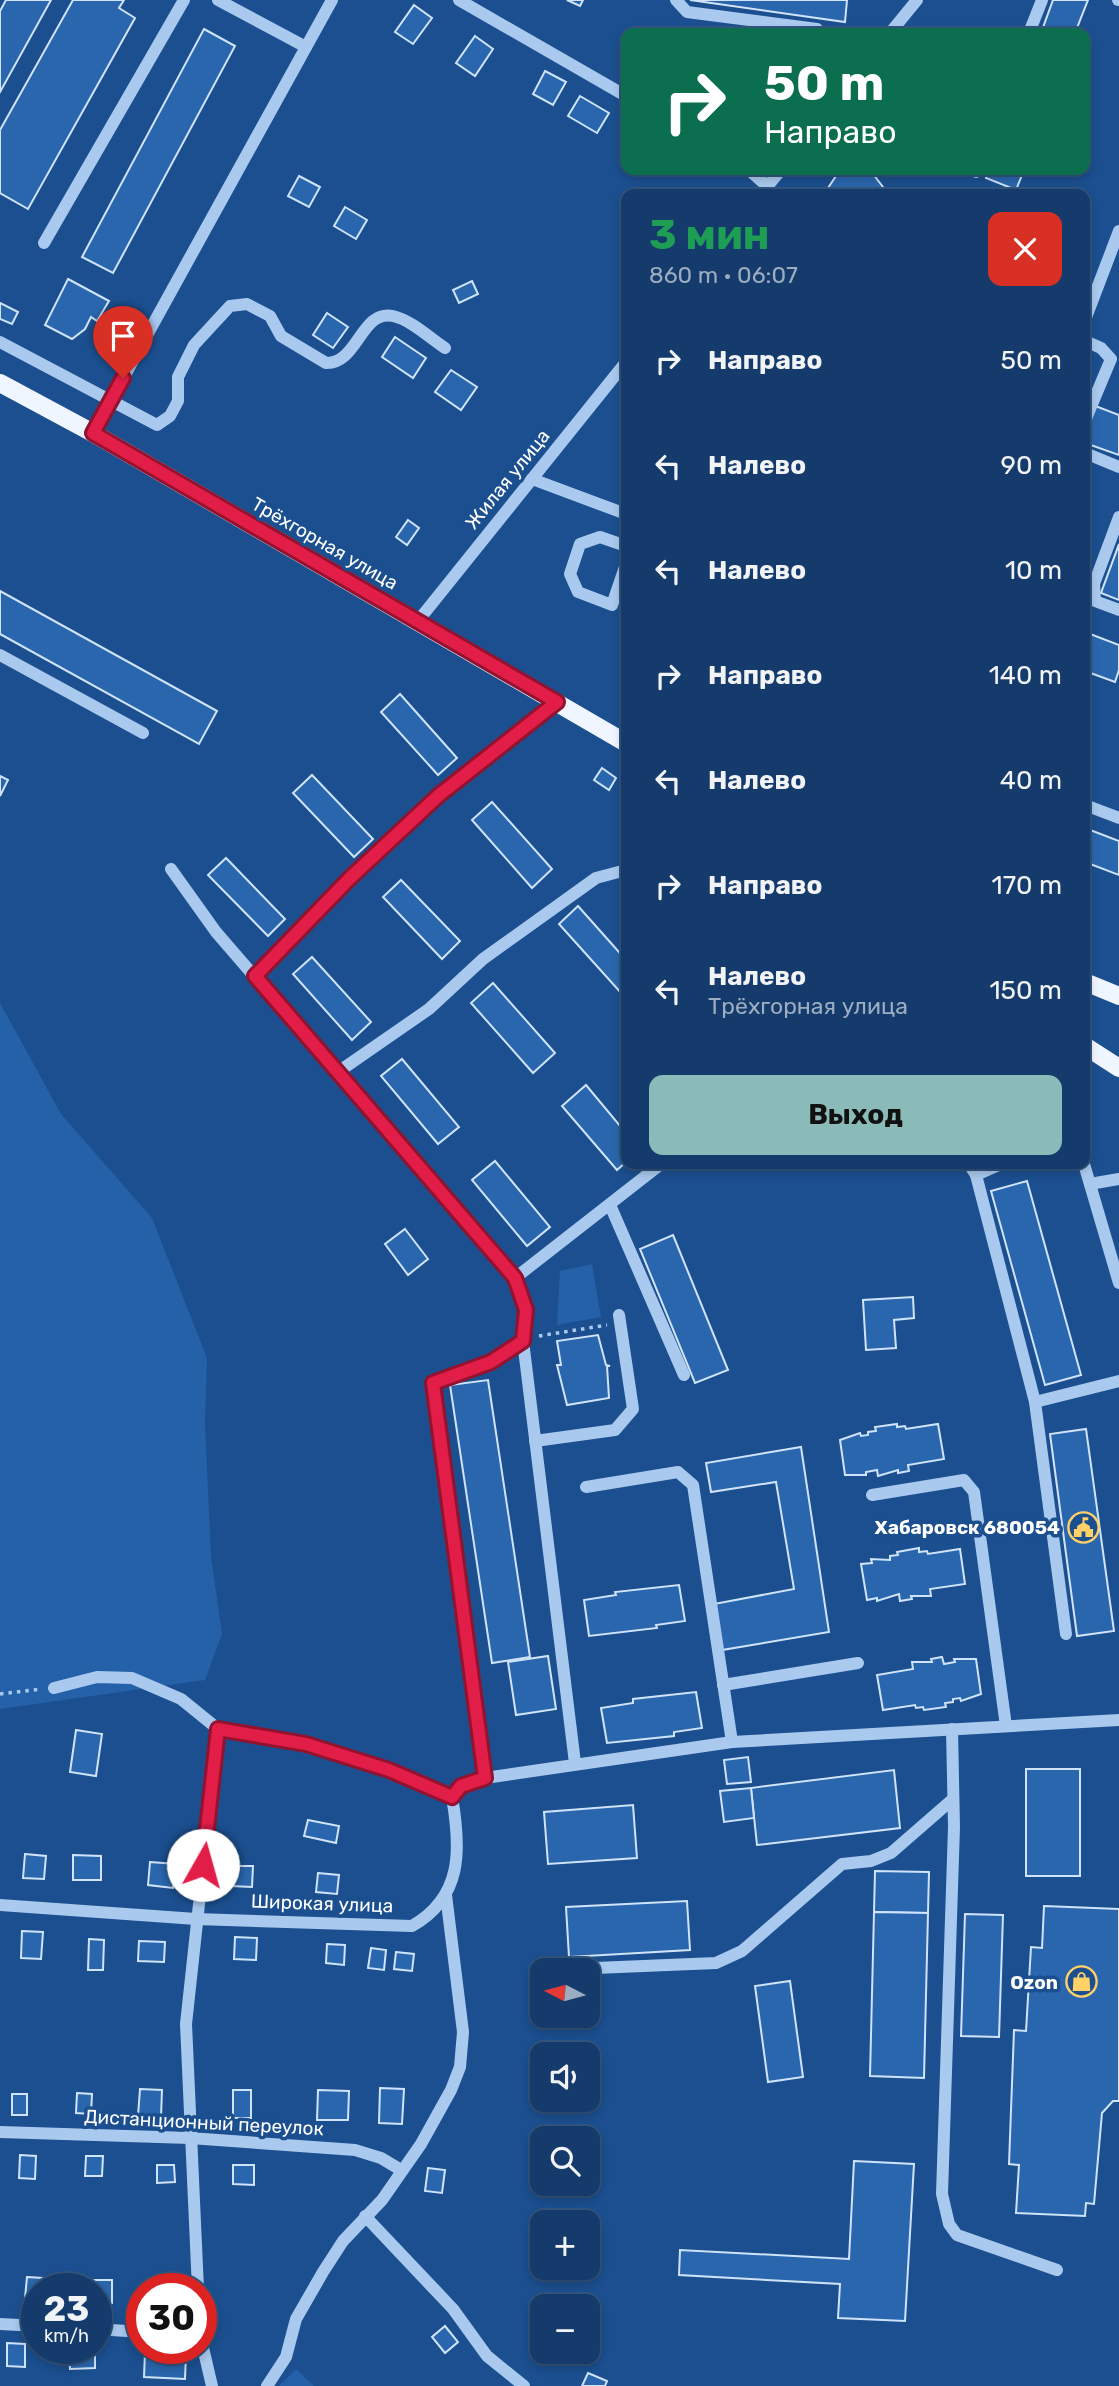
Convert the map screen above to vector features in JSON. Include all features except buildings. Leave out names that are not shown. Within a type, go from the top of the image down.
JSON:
[{"type":"main road","name":"Трёхгорная улица","points":[[0,383],[93,433],[621,740]]},
{"type":"main road","points":[[1090,984],[1119,996]]},
{"type":"main road","points":[[1090,1049],[1119,1068]]},
{"type":"street","points":[[44,243],[184,0]]},
{"type":"street","points":[[218,0],[238,5],[306,47]]},
{"type":"street","points":[[93,433],[332,0]]},
{"type":"street","points":[[459,0],[621,93]]},
{"type":"street","points":[[676,0],[687,12],[809,28]]},
{"type":"street","points":[[894,28],[917,0]]},
{"type":"street","points":[[1031,28],[1042,0]]},
{"type":"street","points":[[765,189],[776,175]]},
{"type":"street","points":[[1090,307],[1119,231]]},
{"type":"street","points":[[0,342],[157,425],[170,416],[178,401],[178,377],[194,345],[230,306],[247,304],[270,316],[281,336],[326,363],[345,358],[374,320],[384,316],[401,319],[445,348]]},
{"type":"street","points":[[1090,343],[1101,348],[1111,359],[1090,409]]},
{"type":"street","name":"Жилая улица","points":[[418,621],[621,368]]},
{"type":"street","points":[[1090,455],[1119,467]]},
{"type":"street","points":[[532,479],[621,512]]},
{"type":"street","points":[[1119,517],[1094,584],[1096,601],[1119,610]]},
{"type":"street","points":[[621,544],[600,537],[580,544],[569,574],[578,592],[612,605],[621,579]]},
{"type":"street","points":[[0,654],[143,733]]},
{"type":"street","points":[[255,976],[350,878],[438,796],[557,702]]},
{"type":"street","points":[[1090,807],[1119,818]]},
{"type":"street","points":[[171,869],[216,932],[515,1278],[526,1310],[523,1339],[575,1763]]},
{"type":"street","points":[[338,1072],[429,1009],[483,960],[596,878],[621,871]]},
{"type":"street","points":[[515,1278],[655,1169]]},
{"type":"street","points":[[972,1169],[1035,1402],[1066,1634]]},
{"type":"street","points":[[1086,1169],[1119,1283]]},
{"type":"street","points":[[1090,1184],[1119,1180]]},
{"type":"street","points":[[610,1205],[684,1375]]},
{"type":"street","points":[[535,1441],[615,1430],[633,1409],[619,1319]]},
{"type":"street","points":[[485,1778],[433,1383],[491,1362],[523,1339]]},
{"type":"street","points":[[1035,1402],[1119,1381]]},
{"type":"street","points":[[586,1487],[678,1472],[693,1485],[732,1742]]},
{"type":"street","points":[[872,1495],[964,1480],[974,1492],[1006,1726]]},
{"type":"street","points":[[723,1685],[858,1663]]},
{"type":"street","points":[[54,1688],[97,1676],[132,1678],[181,1699],[218,1729],[306,1744],[389,1770],[452,1797],[461,1786],[485,1778],[732,1742],[1119,1720]]},
{"type":"street","points":[[197,2273],[186,2024],[218,1729]]},
{"type":"street","points":[[952,1729],[953,1799],[942,2194],[944,2210],[957,2235],[1057,2270]]},
{"type":"street","name":"Широкая улица","points":[[0,1905],[196,1919],[412,1926],[433,1914],[446,1895],[457,1863],[458,1829],[452,1797]]},
{"type":"street","points":[[600,1968],[716,1962],[743,1951],[842,1864],[871,1861],[891,1853],[953,1799]]},
{"type":"street","points":[[267,2386],[286,2357],[296,2319],[342,2241],[382,2200],[421,2144],[451,2090],[460,2067],[463,2032],[446,1895]]},
{"type":"street","name":"Дистанционный переулок","points":[[0,2132],[190,2138],[355,2150],[381,2158],[401,2170]]},
{"type":"street","points":[[365,2216],[453,2309],[487,2356],[524,2386]]},
{"type":"street","points":[[0,2324],[21,2325]]},
{"type":"street","points":[[207,2364],[212,2386]]},
{"type":"path","points":[[523,1339],[619,1319]]},
{"type":"path","points":[[0,1694],[54,1688]]},
{"type":"shaded area","points":[[0,1003],[61,1114],[152,1218],[207,1358],[205,1424],[211,1556],[222,1634],[205,1680],[0,1709]]},
{"type":"shaded area","points":[[592,1264],[601,1317],[557,1325],[560,1271]]},
{"type":"shaded area","points":[[296,2369],[314,2386],[279,2386]]},
{"type":"place","name":"Хабаровск 680054","points":[[1083,1527]]},
{"type":"place","name":"Ozon","points":[[1081,1982]]},
{"type":"route","points":[[123,378],[93,433],[557,702],[438,796],[350,878],[255,976],[515,1278],[526,1310],[523,1341],[491,1362],[433,1383],[485,1778],[461,1786],[452,1797],[389,1770],[306,1744],[218,1729],[203,1865]]}]
